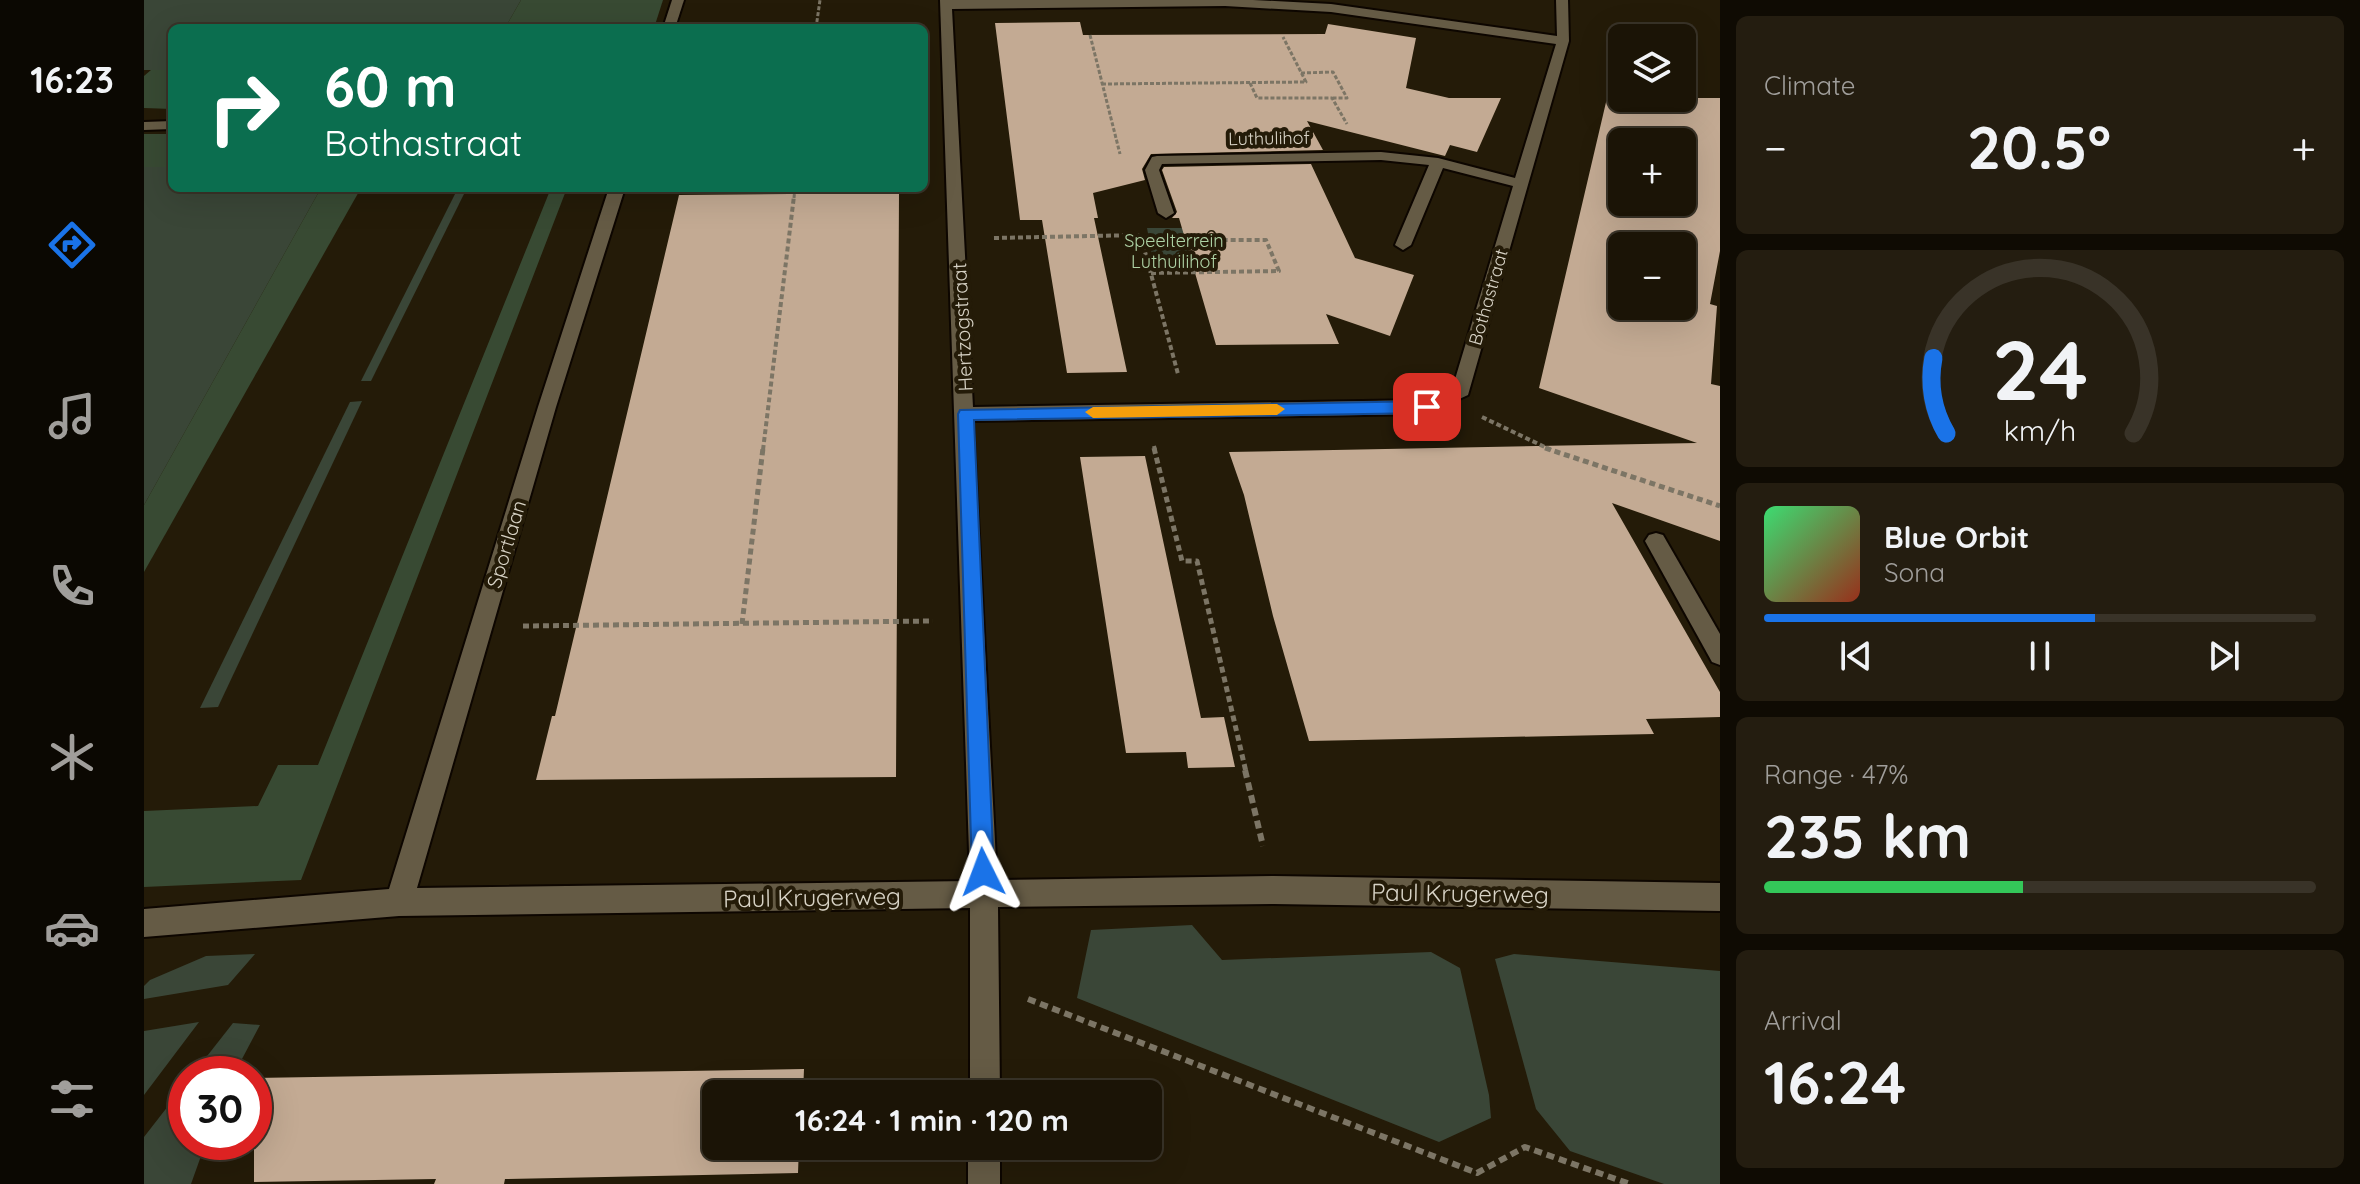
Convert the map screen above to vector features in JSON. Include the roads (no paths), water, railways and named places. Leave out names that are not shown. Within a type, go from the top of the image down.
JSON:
[{"type":"street","points":[[670,24],[678,0]]},
{"type":"street","name":"Bothastraat","points":[[966,414],[1427,407],[1461,390],[1563,41],[1562,0]]},
{"type":"street","points":[[946,2],[1266,4],[1400,16],[1563,41]]},
{"type":"street","name":"Hertzogstraat","points":[[946,2],[966,414],[984,894],[985,1080]]},
{"type":"street","points":[[144,126],[168,125]]},
{"type":"street","name":"Luthulihof","points":[[1166,213],[1152,170],[1157,160],[1365,156],[1438,162],[1521,184]]},
{"type":"street","points":[[1403,245],[1438,162]]},
{"type":"street","name":"Sportlaan","points":[[399,902],[616,192]]},
{"type":"street","points":[[1656,541],[1720,655]]},
{"type":"street","name":"Paul Krugerweg","points":[[144,923],[399,902],[1274,890],[1720,897]]},
{"type":"street","points":[[984,1160],[984,1184]]},
{"type":"park label","name":"Speelterrein Luthuilihof","points":[[1174,250]]}]
